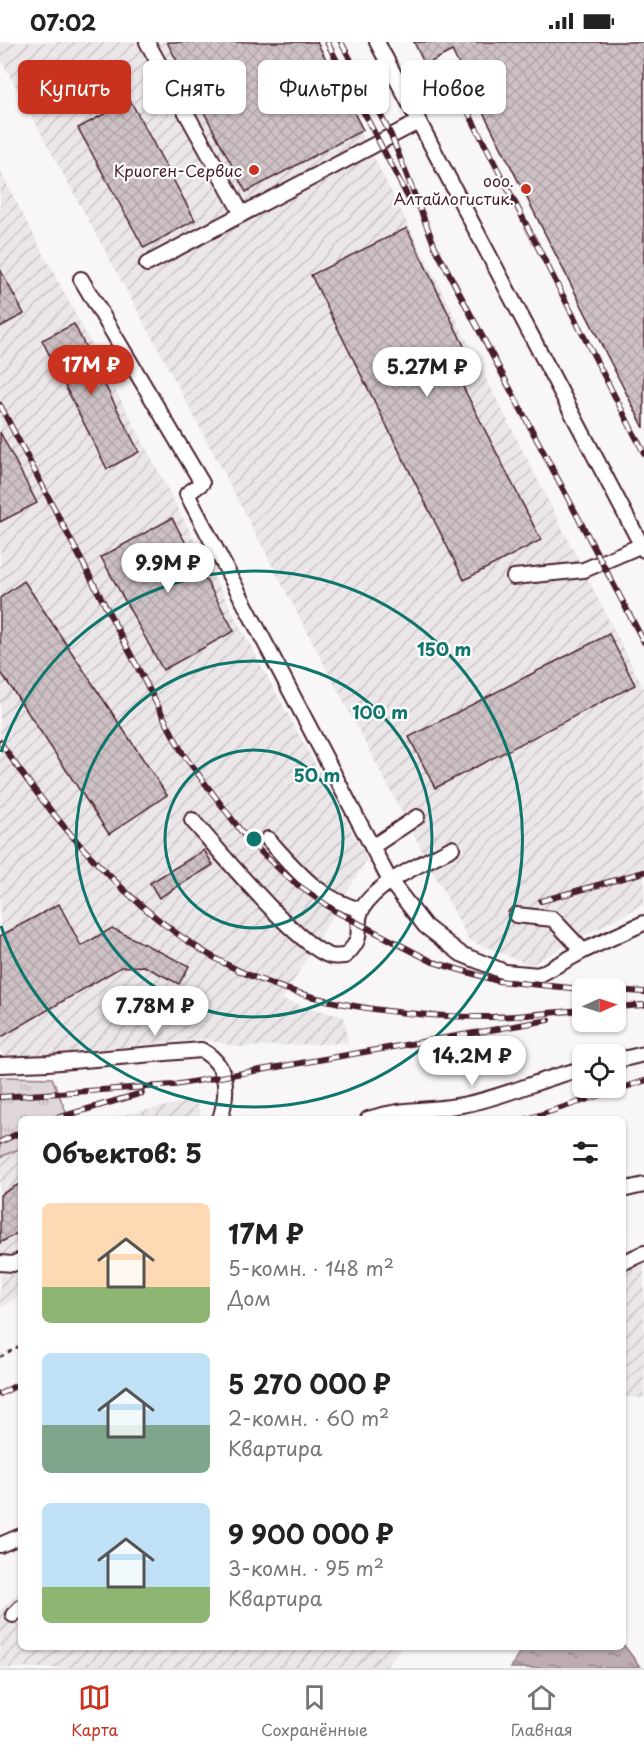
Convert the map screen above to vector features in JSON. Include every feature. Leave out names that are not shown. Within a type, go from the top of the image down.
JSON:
[{"type":"street","points":[[147,42],[242,214]]},
{"type":"street","points":[[377,42],[643,548],[584,570],[514,577]]},
{"type":"street","points":[[147,264],[418,122]]},
{"type":"street","points":[[81,279],[201,483],[187,494],[390,881],[425,926],[461,954],[505,972],[539,975],[583,951],[644,924]]},
{"type":"street","points":[[372,847],[417,817]]},
{"type":"street","points":[[192,820],[280,918],[314,946],[331,956],[345,956],[358,944],[362,910],[390,881],[452,848]]},
{"type":"street","points":[[267,839],[301,876],[320,891],[339,905],[362,910]]},
{"type":"street","points":[[516,915],[553,919],[583,951]]},
{"type":"street","points":[[0,1065],[48,1064],[201,1050],[216,1058],[225,1078],[226,1100],[221,1116]]},
{"type":"street","points":[[626,1058],[644,1054]]},
{"type":"street","points":[[377,1116],[414,1108],[446,1109],[486,1100],[572,1072]]},
{"type":"street","points":[[626,1189],[644,1185]]},
{"type":"street","points":[[626,1261],[644,1253]]},
{"type":"street","points":[[0,1263],[13,1264],[18,1262]]},
{"type":"street","points":[[0,1545],[18,1537]]},
{"type":"path","points":[[0,1357],[18,1347]]},
{"type":"shaded area","points":[[0,42],[315,42],[324,60],[258,60],[258,114],[352,114],[644,689],[644,904],[530,965],[469,940],[158,348],[31,114],[131,114],[131,60],[18,60],[18,91],[0,58]]},
{"type":"shaded area","points":[[0,171],[245,636],[367,859],[282,1000],[344,1017],[348,1043],[238,1047],[204,1039],[5,1058],[0,1050]]},
{"type":"shaded area","points":[[195,1100],[201,1116],[118,1116]]},
{"type":"shaded area","points":[[18,1149],[18,1297],[0,1308],[0,1157]]},
{"type":"shaded area","points":[[644,1248],[644,1398],[626,1397],[626,1257]]},
{"type":"shaded area","points":[[18,1593],[18,1650],[399,1650],[385,1668],[0,1668],[0,1610]]},
{"type":"green space","points":[[0,1077],[52,1078],[68,1116],[18,1116],[18,1149],[0,1157]]},
{"type":"water","points":[[626,1648],[641,1668],[511,1668],[520,1650],[626,1650]]},
{"type":"building","points":[[167,42],[317,42],[326,60],[258,60],[258,114],[355,114],[363,130],[246,192],[205,114],[246,114],[246,60],[176,60]]},
{"type":"building","points":[[414,42],[644,42],[644,428],[484,114],[506,114],[506,60],[457,60],[452,51],[435,60],[423,60]]},
{"type":"building","points":[[131,102],[195,220],[144,248],[78,128],[104,114],[131,114]]},
{"type":"building","points":[[407,228],[476,371],[459,379],[541,540],[464,580],[311,275]]},
{"type":"building","points":[[0,269],[24,314],[0,327]]},
{"type":"building","points":[[74,324],[139,452],[107,469],[42,340]]},
{"type":"building","points":[[0,432],[37,503],[0,522]]},
{"type":"building","points":[[172,518],[234,631],[163,670],[101,557]]},
{"type":"building","points":[[24,581],[167,795],[109,834],[0,671],[0,598]]},
{"type":"building","points":[[609,634],[635,685],[435,788],[409,737]]},
{"type":"building","points":[[204,850],[213,865],[159,898],[150,883]]},
{"type":"building","points":[[59,904],[81,946],[112,928],[189,966],[179,984],[144,966],[121,967],[0,1038],[0,936]]},
{"type":"building","points":[[18,1185],[18,1233],[0,1243],[0,1195]]},
{"type":"railway","points":[[327,42],[412,205]]},
{"type":"railway","points":[[341,42],[391,135],[435,247],[644,642]]},
{"type":"railway","points":[[469,114],[644,453]]},
{"type":"railway","points":[[0,405],[183,754],[247,839],[292,881],[335,911],[433,962],[498,981],[572,988]]},
{"type":"railway","points":[[0,742],[49,809],[77,842],[138,903],[206,953],[242,972],[271,984],[332,1002],[396,1012],[491,1017],[572,1011]]},
{"type":"railway","points":[[541,901],[644,872]]},
{"type":"railway","points":[[626,991],[644,992]]},
{"type":"railway","points":[[626,1006],[644,1005]]},
{"type":"railway","points":[[0,1097],[174,1085],[549,1020]]},
{"type":"railway","points":[[536,1116],[644,1081]]},
{"type":"railway","points":[[64,1116],[142,1093]]},
{"type":"railway","points":[[0,1142],[18,1133]]},
{"type":"railway","points":[[0,1394],[18,1385]]},
{"type":"place","name":"Криоген-Сервис","points":[[254,170]]},
{"type":"place","name":"ооо. Алтайлогистик.","points":[[526,189]]}]
